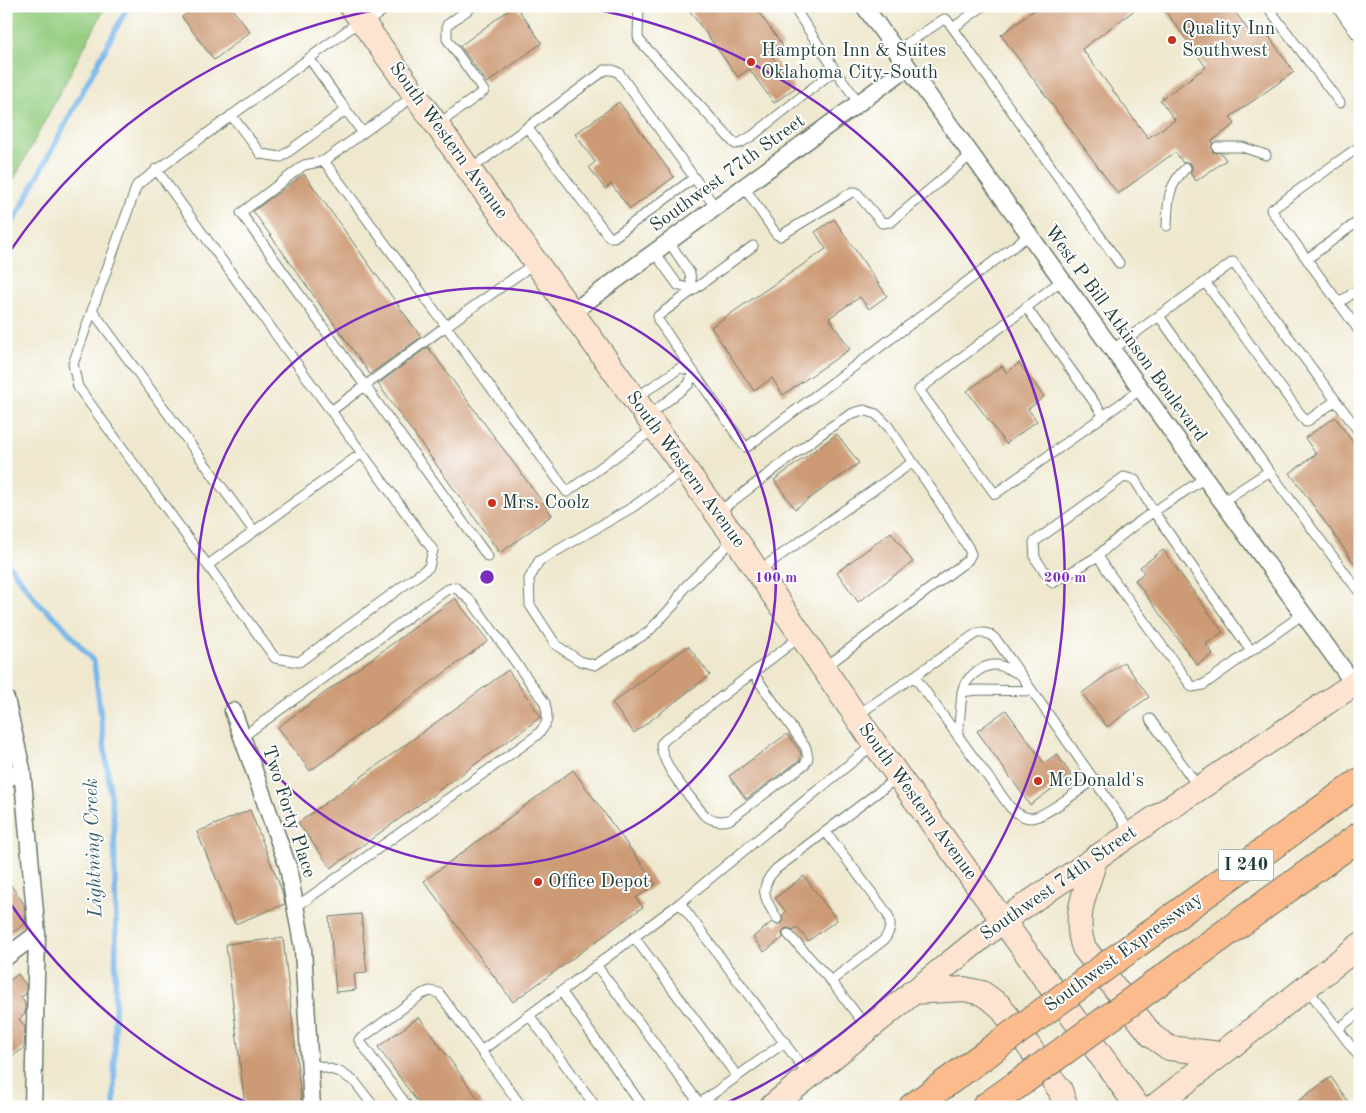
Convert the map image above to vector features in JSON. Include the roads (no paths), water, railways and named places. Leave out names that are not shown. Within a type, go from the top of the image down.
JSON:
[{"type":"highway","name":"Southwest Expressway","points":[[914,1107],[1360,782]]},
{"type":"highway","name":"I 240","points":[[986,1107],[1360,836]]},
{"type":"main road","name":"South Western Avenue","points":[[356,13],[735,538],[898,777],[1138,1107]]},
{"type":"main road","name":"Southwest 74th Street","points":[[771,1107],[1002,921],[1357,682]]},
{"type":"main road","points":[[1096,857],[1079,912],[1079,931],[1084,948],[1152,1036],[1169,1048],[1221,1054]]},
{"type":"main road","points":[[1154,1107],[1360,945]]},
{"type":"main road","points":[[912,992],[964,989],[982,993],[1000,1006],[1060,1090],[1066,1107]]},
{"type":"street","points":[[356,13],[380,6]]},
{"type":"street","name":"West P Bill Atkinson Boulevard","points":[[864,6],[1222,502],[1304,614],[1357,682]]},
{"type":"street","points":[[1343,6],[1360,30]]},
{"type":"street","name":"Southwest 77th Street","points":[[571,312],[908,68]]},
{"type":"street","points":[[6,699],[22,770],[37,934],[33,1107]]},
{"type":"street","name":"Two Forty Place","points":[[233,711],[288,867],[296,907],[304,949],[312,1107]]},
{"type":"street","points":[[6,780],[22,770]]},
{"type":"street","points":[[6,957],[37,934]]},
{"type":"lane","points":[[436,125],[484,91],[447,39],[447,25],[472,6]]},
{"type":"lane","points":[[640,6],[639,40],[735,144],[740,144],[752,136],[836,70]]},
{"type":"lane","points":[[793,6],[859,103]]},
{"type":"lane","points":[[953,28],[983,6]]},
{"type":"lane","points":[[1267,6],[1340,103]]},
{"type":"lane","points":[[156,170],[433,550],[429,567],[422,573],[299,662],[275,658],[78,387],[73,364],[137,185],[156,170],[309,58],[356,13]]},
{"type":"lane","points":[[896,51],[946,19],[1119,263]]},
{"type":"lane","points":[[309,58],[363,132]]},
{"type":"lane","points":[[469,170],[605,70],[613,70],[619,73],[716,208]]},
{"type":"lane","points":[[415,95],[324,161],[304,165],[241,213],[488,556]]},
{"type":"lane","points":[[231,115],[260,154],[280,157],[346,110]]},
{"type":"lane","points":[[527,127],[609,237],[614,237],[694,178]]},
{"type":"lane","points":[[1360,146],[1271,210],[1360,332]]},
{"type":"lane","points":[[1217,147],[1242,147],[1266,155]]},
{"type":"lane","points":[[744,187],[776,234],[780,236],[852,192],[856,192],[882,223],[887,223],[891,222],[971,155]]},
{"type":"lane","points":[[324,161],[567,492],[645,415],[680,368],[693,371]]},
{"type":"lane","points":[[1167,226],[1168,196],[1179,175],[1186,168]]},
{"type":"lane","points":[[1306,259],[1360,220]]},
{"type":"lane","points":[[753,246],[658,316],[658,320],[745,447],[1029,236]]},
{"type":"lane","points":[[669,242],[690,273],[692,290]]},
{"type":"lane","points":[[654,252],[678,285],[692,290]]},
{"type":"lane","points":[[331,412],[535,262]]},
{"type":"lane","points":[[1112,350],[1233,262],[1360,434]]},
{"type":"lane","points":[[1062,280],[919,390],[995,494],[1141,389]]},
{"type":"lane","points":[[1205,282],[1306,422],[1335,401]]},
{"type":"lane","points":[[1339,304],[1360,288]]},
{"type":"lane","points":[[1026,307],[1104,416]]},
{"type":"lane","points":[[92,310],[254,531]]},
{"type":"lane","points":[[1160,316],[1269,471],[1360,593]]},
{"type":"lane","points":[[645,415],[689,384],[693,371]]},
{"type":"lane","points":[[717,513],[829,428],[853,413],[864,410],[876,414],[888,426],[913,462],[971,554],[968,560],[824,669]]},
{"type":"lane","points":[[208,566],[362,453]]},
{"type":"lane","points":[[758,571],[913,462]]},
{"type":"lane","points":[[685,469],[633,507],[539,561],[529,579],[530,605],[556,645],[580,661],[595,665],[647,633],[674,605],[684,588],[735,538]]},
{"type":"lane","points":[[1222,502],[1269,471]]},
{"type":"lane","points":[[1205,478],[1154,512],[1098,556],[1053,583],[1035,558],[1034,542],[1124,477],[1135,480],[1154,512],[1251,651]]},
{"type":"lane","points":[[1098,556],[1108,573],[1192,686],[1203,685],[1304,614]]},
{"type":"lane","points":[[242,737],[446,590],[455,587],[472,602],[544,703],[548,716],[545,727],[536,736],[296,907]]},
{"type":"lane","points":[[856,716],[977,633],[986,632],[998,642],[1131,833]]},
{"type":"lane","points":[[752,673],[806,748],[808,758],[805,764],[729,820],[722,822],[712,820],[704,815],[667,764],[661,751],[661,744],[752,673],[801,636]]},
{"type":"lane","points":[[958,737],[962,692],[964,684],[971,676],[990,665],[1002,666],[1021,676]]},
{"type":"lane","points":[[914,676],[1016,813],[1030,818],[1041,815],[1095,779]]},
{"type":"lane","points":[[962,692],[976,690],[1032,691]]},
{"type":"lane","points":[[1150,719],[1199,788]]},
{"type":"lane","points":[[481,1051],[680,902],[875,744]]},
{"type":"lane","points":[[777,919],[767,902],[763,888],[768,878],[776,869],[898,777]]},
{"type":"lane","points":[[826,832],[887,913],[891,924],[889,933],[884,940],[831,981]]},
{"type":"lane","points":[[680,902],[809,1076]]},
{"type":"lane","points":[[788,934],[831,981],[869,1029]]},
{"type":"lane","points":[[634,937],[737,1076]]},
{"type":"lane","points":[[596,965],[697,1105],[785,1042]]},
{"type":"lane","points":[[1306,987],[1360,1058]]},
{"type":"lane","points":[[408,1107],[360,1040],[422,994],[430,991],[439,993],[522,1107]]},
{"type":"lane","points":[[561,992],[643,1107]]},
{"type":"lane","points":[[1338,1029],[1360,1012]]},
{"type":"lane","points":[[529,1015],[596,1107]]},
{"type":"lane","points":[[309,1063],[340,1072],[355,1082],[374,1107]]},
{"type":"waterway","name":"Lightning Creek","points":[[6,232],[15,219],[128,6]]},
{"type":"waterway","name":"Lightning Creek","points":[[6,561],[39,604],[58,620],[94,662],[114,822],[116,932],[114,1107]]},
{"type":"place","name":"Quality Inn Southwest","points":[[1172,40]]},
{"type":"place","name":"Hampton Inn & Suites Oklahoma City-South","points":[[751,62]]},
{"type":"place","name":"Mrs. Coolz","points":[[492,503]]},
{"type":"place","name":"McDonald's","points":[[1038,781]]},
{"type":"place","name":"Office Depot","points":[[538,882]]}]
